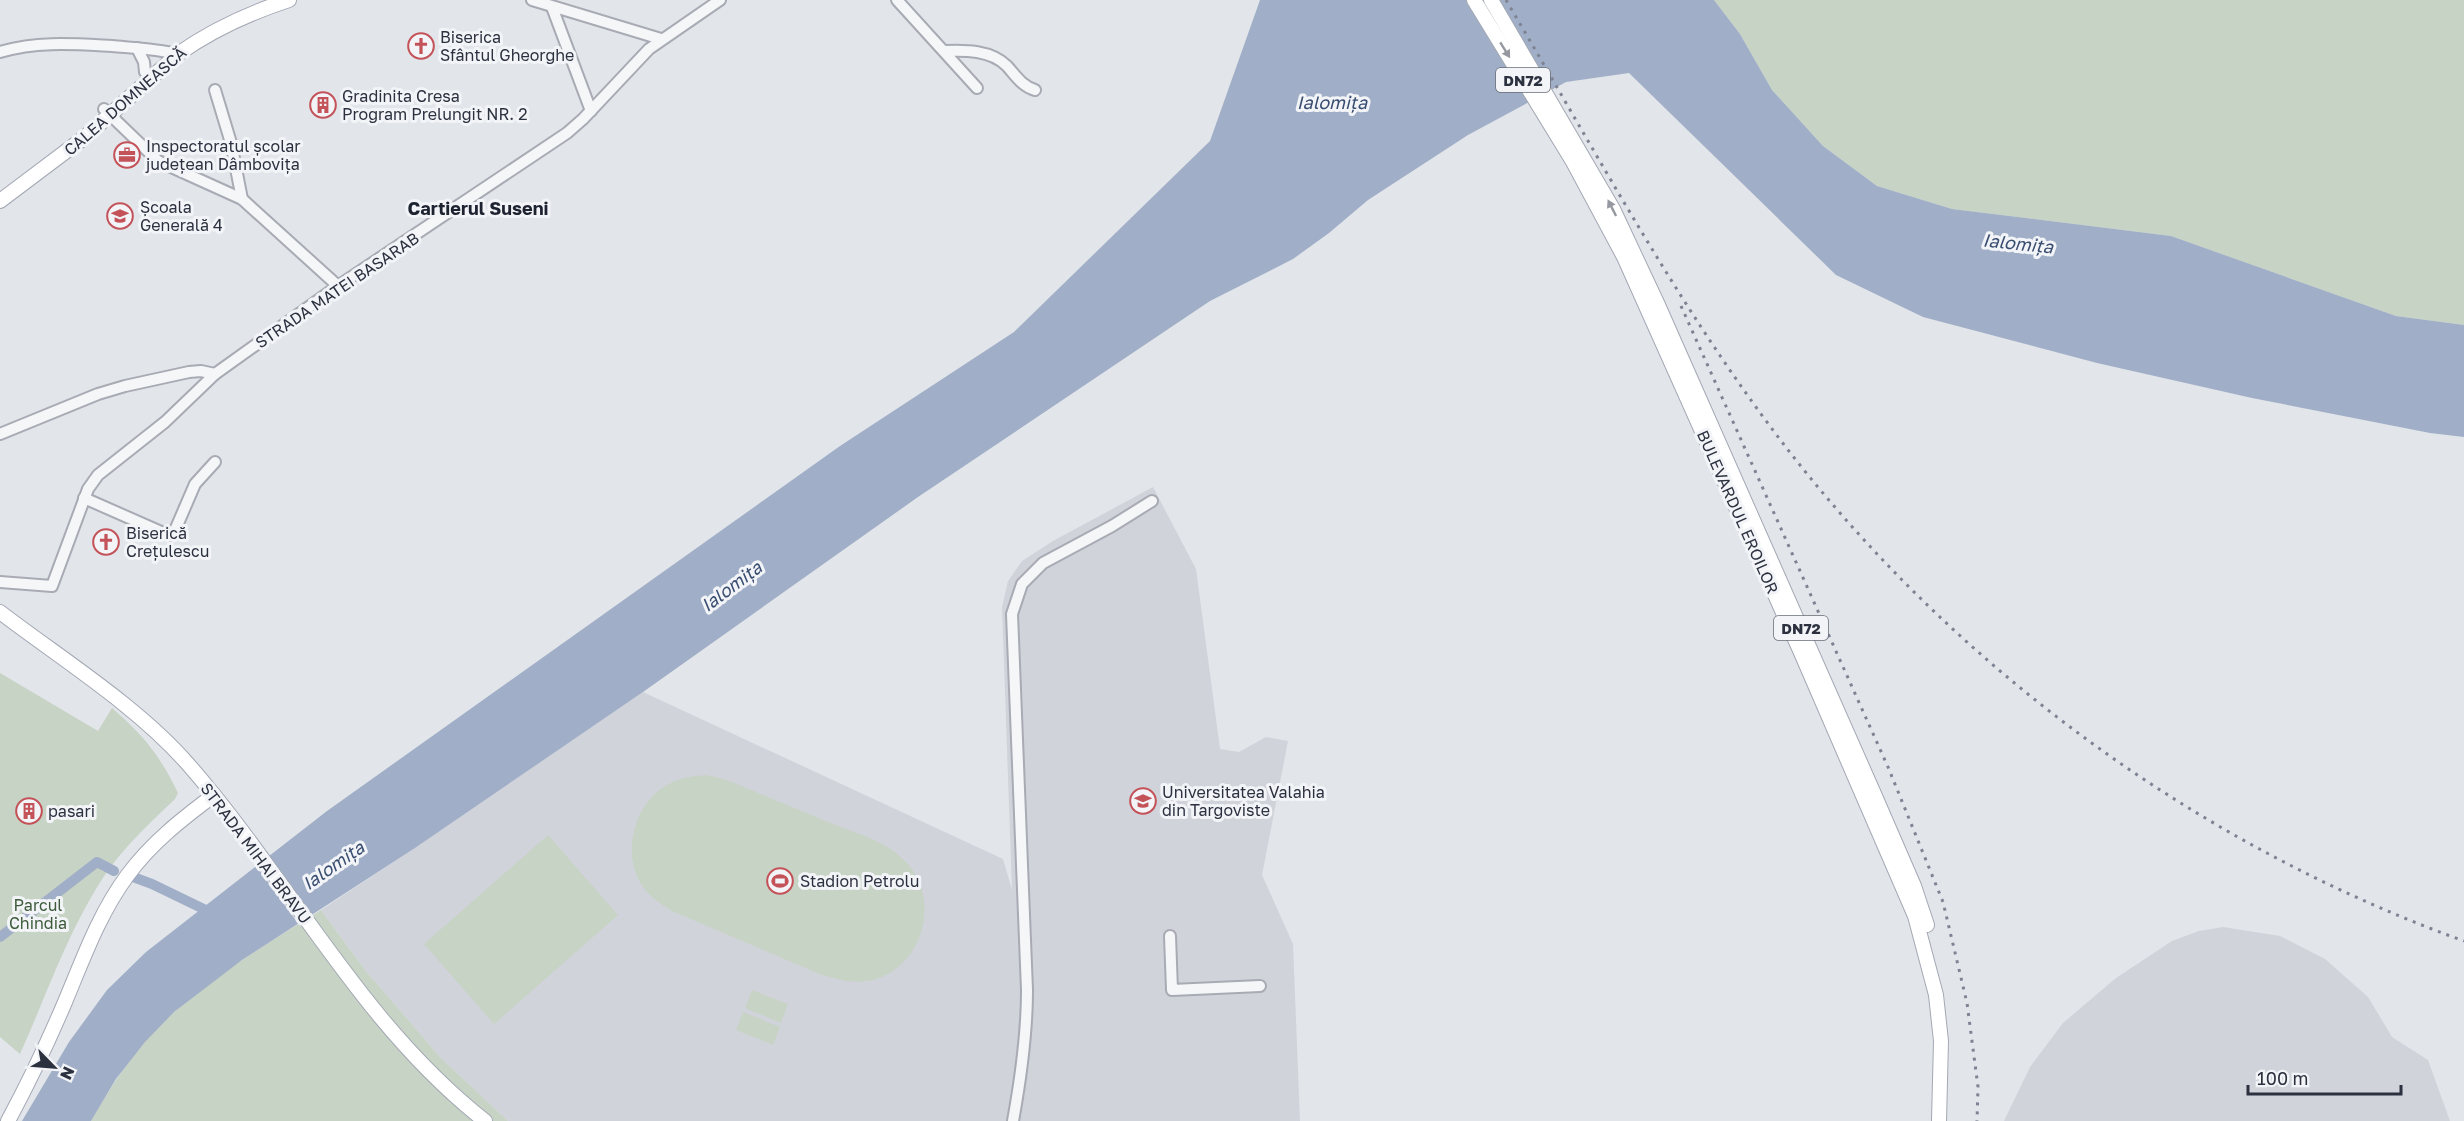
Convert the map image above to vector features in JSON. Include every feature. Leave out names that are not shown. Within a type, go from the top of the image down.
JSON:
[{"type":"main road","name":"CALEA DOMNEASCĂ","points":[[0,201],[61,156],[173,53],[264,3],[289,0]]},
{"type":"main road","name":"BULEVARDUL EROILOR","points":[[1474,0],[1613,209],[1658,305],[1914,886],[1935,950],[1944,992],[1950,1039],[1947,1121]]},
{"type":"main road","name":"BULEVARDUL EROILOR","points":[[1491,0],[1577,157],[1629,268],[1802,655],[1915,916],[1936,995],[1941,1041],[1939,1121]]},
{"type":"main road","points":[[0,191],[107,112],[145,72],[173,53]]},
{"type":"main road","name":"STRADA MIHAI BRAVU","points":[[0,612],[137,716],[161,736],[189,765],[214,795],[336,962],[408,1051],[484,1121]]},
{"type":"main road","points":[[189,765],[201,790],[199,806]]},
{"type":"main road","points":[[8,1121],[38,1061],[108,906],[127,876],[152,846],[214,795]]},
{"type":"main road","points":[[199,806],[215,807],[228,814]]},
{"type":"street","points":[[532,0],[661,39]]},
{"type":"street","name":"STRADA MATEI BASARAB","points":[[0,582],[51,586],[84,498],[92,481],[98,475],[165,422],[215,374],[338,286],[567,133],[661,39],[720,0]]},
{"type":"street","points":[[897,0],[977,88]]},
{"type":"street","points":[[552,7],[591,111]]},
{"type":"street","points":[[0,52],[21,46],[49,43],[137,48],[173,53]]},
{"type":"street","points":[[137,48],[144,62],[145,72]]},
{"type":"street","points":[[944,51],[978,52],[998,59],[1027,88],[1035,90]]},
{"type":"street","points":[[215,90],[231,143],[242,199]]},
{"type":"street","points":[[107,112],[158,161],[242,199],[338,286]]},
{"type":"street","points":[[0,434],[98,394],[125,386],[189,372],[201,371],[215,374]]},
{"type":"street","points":[[84,498],[168,535],[173,535],[195,484],[215,462]]},
{"type":"street","points":[[1013,1121],[1025,1045],[1027,990],[1012,614],[1022,584],[1043,563],[1112,526],[1152,501]]},
{"type":"street","points":[[1170,936],[1172,990],[1260,986]]},
{"type":"shaded area","points":[[1153,487],[1196,569],[1220,749],[1239,752],[1266,737],[1288,741],[1262,875],[1293,944],[1300,1121],[508,1121],[441,1058],[365,970],[321,910],[643,692],[1003,859],[1012,890],[1002,607],[1008,581],[1022,561],[1053,541]]},
{"type":"shaded area","points":[[2223,927],[2280,936],[2325,959],[2368,997],[2392,1037],[2428,1060],[2450,1121],[2004,1121],[2030,1067],[2063,1023],[2116,978],[2172,941],[2199,931]]},
{"type":"green space","points":[[1714,0],[2464,0],[2464,325],[2396,316],[2171,236],[1952,209],[1877,186],[1823,146],[1772,90],[1740,34]]},
{"type":"green space","name":"Parcul Chindia","points":[[0,673],[98,731],[112,708],[150,746],[178,793],[175,799],[124,850],[95,890],[60,959],[20,1054],[0,1037]]},
{"type":"green space","name":"Stadion Petrolu","points":[[707,775],[727,780],[871,839],[889,848],[905,861],[916,876],[923,893],[925,910],[916,945],[906,959],[893,971],[869,981],[855,982],[835,979],[672,911],[652,897],[636,874],[632,859],[632,844],[640,815],[658,791],[671,783],[693,776]]},
{"type":"green space","points":[[548,835],[618,915],[494,1024],[424,944]]},
{"type":"green space","points":[[321,910],[365,970],[441,1058],[508,1121],[91,1121],[128,1063],[174,1012],[226,971]]},
{"type":"green space","points":[[752,990],[788,1004],[781,1023],[745,1008]]},
{"type":"green space","points":[[743,1012],[780,1027],[773,1045],[736,1030]]},
{"type":"water","name":"Ialomița","points":[[1260,0],[1714,0],[1740,34],[1772,90],[1823,146],[1877,186],[1952,209],[2171,236],[2396,316],[2464,325],[2464,437],[2430,433],[2252,398],[2097,363],[1923,317],[1836,275],[1629,73],[1566,82],[1468,135],[1368,200],[1329,233],[1293,259],[1210,301],[918,497],[643,692],[415,848],[242,960],[174,1012],[145,1042],[116,1079],[91,1121],[22,1121],[69,1042],[107,990],[146,952],[327,811],[840,446],[1014,332],[1210,141]]},
{"type":"pier","points":[[268,854],[314,918],[300,926],[255,864]]},
{"type":"waterway","points":[[0,937],[97,862],[114,871]]},
{"type":"waterway","points":[[133,877],[214,914]]},
{"type":"railway","points":[[1506,0],[1673,283],[1746,393],[1785,446],[1853,528],[1927,604],[2006,676],[2090,742],[2178,801],[2270,855],[2366,901],[2464,941]]},
{"type":"railway","points":[[1681,306],[1888,767],[1943,902],[1967,1003],[1978,1087],[1977,1121]]},
{"type":"place","name":"Biserica Sfântul Gheorghe","points":[[421,46]]},
{"type":"place","name":"Gradinita Cresa Program Prelungit NR. 2","points":[[323,105]]},
{"type":"place","name":"Inspectoratul școlar județean Dâmbovița","points":[[127,155]]},
{"type":"place","name":"Școala Generală 4","points":[[120,216]]},
{"type":"place","name":"Biserică Crețulescu","points":[[106,542]]},
{"type":"place","name":"Universitatea Valahia din Targoviste","points":[[1143,801]]},
{"type":"place","name":"pasari","points":[[29,811]]},
{"type":"place","name":"Stadion Petrolu","points":[[780,881]]},
{"type":"district","name":"Cartierul Suseni","points":[[478,208]]}]
